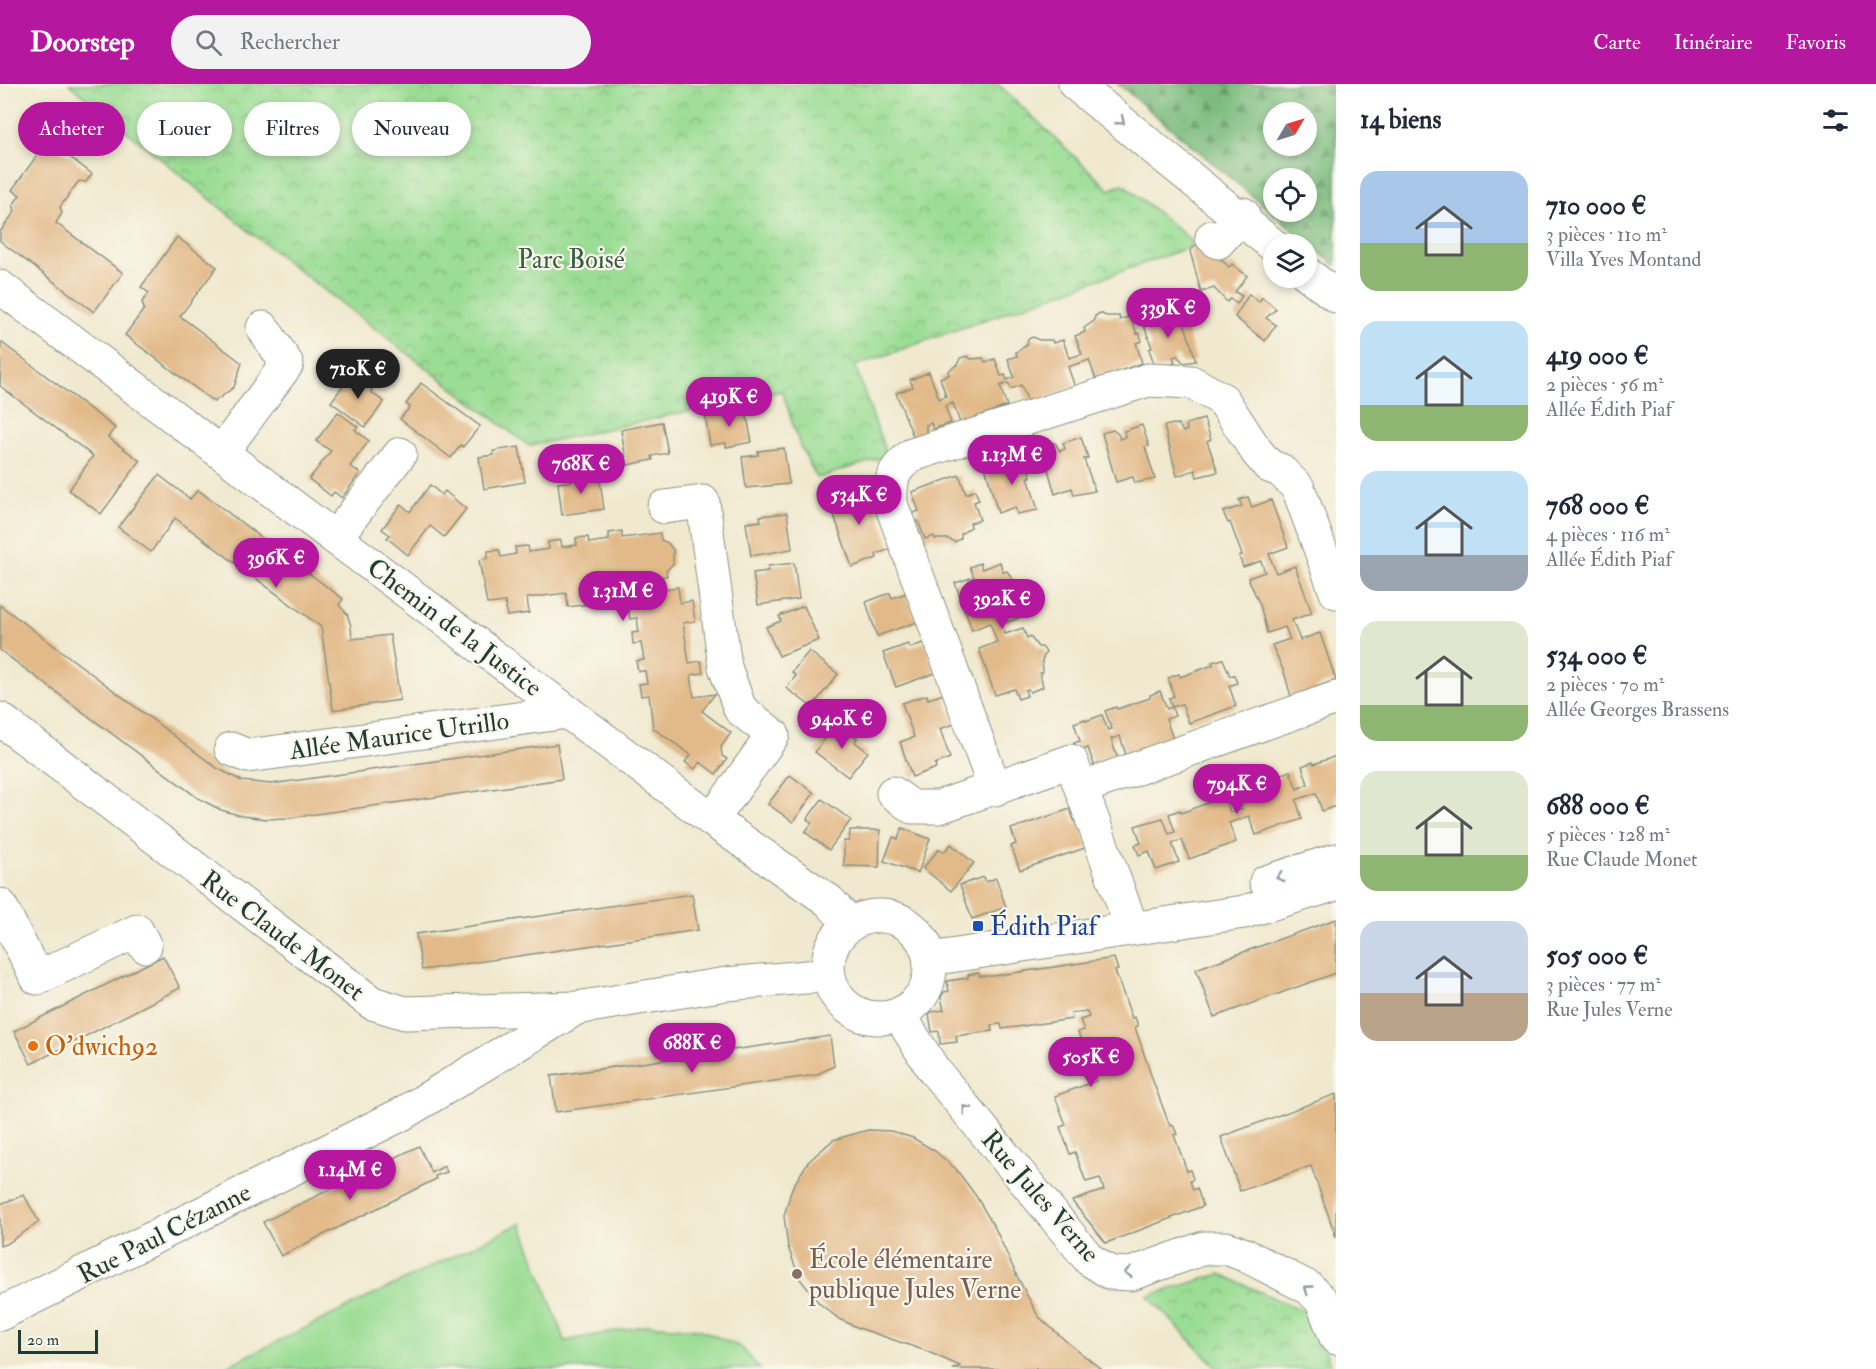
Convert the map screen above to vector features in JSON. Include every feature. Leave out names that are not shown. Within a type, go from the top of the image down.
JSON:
[{"type":"street","points":[[1075,84],[1263,236]]},
{"type":"street","points":[[1212,237],[1218,242],[1241,216]]},
{"type":"street","points":[[1317,281],[1336,296]]},
{"type":"street","name":"Chemin de la Justice","points":[[0,287],[15,312],[222,452],[712,820],[828,900],[850,924]]},
{"type":"street","points":[[222,452],[287,364],[263,328]]},
{"type":"street","points":[[995,789],[891,504],[890,484],[898,466],[912,455],[1148,380],[1191,382],[1223,400],[1257,452],[1269,466],[1280,470],[1298,488],[1336,592]]},
{"type":"street","points":[[335,537],[400,454]]},
{"type":"street","points":[[664,507],[703,502],[725,668],[740,709],[773,735],[712,820]]},
{"type":"street","points":[[1081,788],[1336,698]]},
{"type":"street","name":"Allée Maurice Utrillo","points":[[231,749],[248,756],[568,711]]},
{"type":"street","name":"Rue Claude Monet","points":[[0,718],[372,1003],[405,1013],[577,1008],[726,984],[829,975]]},
{"type":"street","points":[[893,793],[912,807],[939,807],[1071,761],[1132,928]]},
{"type":"street","points":[[1181,922],[1192,905],[1336,860]]},
{"type":"street","points":[[930,958],[1244,912],[1336,884]]},
{"type":"street","points":[[0,905],[37,978],[137,931],[145,946]]},
{"type":"street","points":[[873,916],[889,917],[903,922],[916,931],[925,944],[930,958],[930,972],[922,996],[902,1013],[887,1018],[871,1018],[857,1014],[844,1005],[834,993],[827,964],[836,938],[850,924],[873,916]]},
{"type":"street","name":"Rue Paul Cézanne","points":[[0,1314],[402,1114],[577,1008]]},
{"type":"street","name":"Rue Jules Verne","points":[[902,1013],[908,1029],[933,1069],[1090,1260],[1111,1273],[1131,1274],[1204,1248],[1226,1248],[1245,1255],[1309,1288],[1322,1301],[1336,1338]]},
{"type":"green space","name":"Parc Boisé","points":[[69,84],[998,84],[1110,190],[1123,184],[1193,242],[1187,248],[855,366],[887,456],[817,478],[800,446],[782,391],[529,446],[281,257],[157,156],[232,156],[232,102],[137,102],[137,139],[125,130],[125,102],[91,102]]},
{"type":"green space","points":[[1118,84],[1336,84],[1336,266],[1317,250],[1317,234],[1298,234],[1283,222],[1317,222],[1317,168],[1263,168],[1263,205]]},
{"type":"green space","points":[[521,1223],[565,1341],[648,1325],[699,1329],[741,1347],[760,1369],[221,1369]]},
{"type":"green space","points":[[1220,1274],[1312,1315],[1332,1369],[1218,1369],[1148,1296]]},
{"type":"building","points":[[36,156],[69,156],[92,174],[86,182],[79,181],[72,190],[60,207],[62,213],[56,223],[123,273],[94,312],[0,241],[0,232],[15,211],[13,205],[20,195],[12,190]]},
{"type":"building","points":[[177,237],[217,267],[180,316],[242,363],[234,387],[214,402],[125,335],[144,309],[142,302],[149,293],[141,287]]},
{"type":"building","points":[[1201,240],[1229,267],[1232,264],[1247,276],[1235,292],[1242,296],[1237,304],[1230,299],[1227,302],[1214,288],[1201,292],[1190,251]]},
{"type":"building","points":[[1249,294],[1259,302],[1262,297],[1276,309],[1266,318],[1276,325],[1265,341],[1235,317]]},
{"type":"building","points":[[1161,311],[1164,318],[1181,312],[1196,361],[1184,363],[1177,356],[1173,357],[1175,363],[1156,370],[1149,349],[1152,348],[1141,317]]},
{"type":"building","points":[[1100,313],[1106,316],[1119,316],[1120,320],[1130,316],[1142,341],[1136,343],[1142,363],[1096,380],[1089,360],[1068,367],[1075,387],[1029,404],[1021,385],[1011,389],[1008,383],[1000,386],[1007,406],[960,423],[953,403],[945,406],[951,423],[933,429],[931,423],[926,425],[926,434],[915,441],[896,393],[913,387],[910,380],[929,372],[939,399],[946,396],[940,378],[949,375],[948,371],[958,364],[960,358],[967,356],[971,359],[983,358],[985,362],[995,359],[1001,376],[1005,375],[1007,380],[1014,377],[1008,359],[1017,356],[1016,352],[1027,345],[1028,339],[1033,337],[1039,340],[1052,340],[1053,343],[1063,340],[1069,358],[1082,354],[1075,336],[1085,332],[1084,328]]},
{"type":"building","points":[[1,342],[115,428],[108,437],[140,461],[101,514],[69,490],[93,456],[0,386]]},
{"type":"building","points":[[352,373],[384,402],[365,427],[331,402]]},
{"type":"building","points":[[421,383],[480,426],[451,458],[400,419],[410,407],[406,404]]},
{"type":"building","points":[[745,407],[752,442],[726,447],[726,443],[710,445],[705,415]]},
{"type":"building","points":[[338,412],[358,427],[355,430],[369,441],[350,466],[360,473],[342,498],[334,492],[331,496],[309,479],[331,451],[316,441]]},
{"type":"building","points":[[1204,419],[1211,439],[1207,441],[1218,472],[1197,477],[1195,470],[1177,476],[1164,426],[1179,425],[1183,432],[1187,430],[1186,424]]},
{"type":"building","points":[[662,422],[668,453],[652,456],[653,460],[627,465],[621,430]]},
{"type":"building","points":[[1142,425],[1149,446],[1145,447],[1155,479],[1135,483],[1133,477],[1116,482],[1102,433],[1113,430],[1120,439],[1125,437],[1124,431]]},
{"type":"building","points":[[1081,437],[1088,458],[1084,459],[1095,491],[1074,495],[1072,488],[1055,494],[1041,444],[1055,443],[1060,451],[1065,449],[1063,443]]},
{"type":"building","points":[[519,447],[525,482],[484,489],[479,457],[494,455],[493,451]]},
{"type":"building","points":[[784,448],[789,484],[746,488],[742,457],[758,455],[758,451]]},
{"type":"building","points":[[1025,455],[1031,477],[1028,477],[1038,510],[1017,514],[1015,507],[998,513],[984,463],[996,461],[1003,469],[1008,468],[1006,461]]},
{"type":"building","points":[[599,473],[604,509],[562,515],[558,483],[573,481],[573,477]]},
{"type":"building","points":[[159,475],[190,499],[198,490],[343,599],[339,605],[347,614],[352,639],[390,635],[400,700],[333,710],[321,627],[175,518],[151,552],[118,527]]},
{"type":"building","points":[[959,475],[966,494],[975,490],[979,500],[974,502],[980,520],[970,523],[971,527],[955,542],[948,539],[935,539],[934,536],[925,539],[918,521],[911,524],[908,515],[919,511],[912,492]]},
{"type":"building","points":[[430,485],[442,495],[445,491],[466,509],[444,537],[430,526],[408,555],[387,538],[390,535],[382,529],[401,504],[410,512]]},
{"type":"building","points":[[852,489],[854,494],[869,489],[891,549],[876,554],[877,558],[852,567],[828,498]]},
{"type":"building","points":[[1248,497],[1252,507],[1271,500],[1288,547],[1269,554],[1276,573],[1295,566],[1312,613],[1292,620],[1300,640],[1320,633],[1336,680],[1316,687],[1319,697],[1292,700],[1284,672],[1272,645],[1290,639],[1285,627],[1267,633],[1260,605],[1248,578],[1265,572],[1261,561],[1243,567],[1239,556],[1242,555],[1230,522],[1228,523],[1223,512],[1242,506],[1239,500]]},
{"type":"building","points":[[787,513],[792,549],[751,556],[746,523],[761,521],[760,516]]},
{"type":"building","points":[[622,531],[622,538],[660,533],[661,540],[668,543],[673,550],[673,564],[666,571],[667,576],[662,576],[664,589],[678,587],[680,603],[692,601],[695,621],[683,623],[689,663],[701,661],[703,673],[691,675],[694,697],[715,694],[702,711],[731,733],[721,747],[722,756],[727,759],[716,774],[700,762],[695,769],[685,762],[691,755],[653,728],[649,695],[641,696],[639,684],[647,683],[645,671],[638,671],[636,661],[644,660],[641,643],[633,644],[632,633],[639,632],[637,618],[630,619],[628,607],[636,606],[632,584],[587,590],[589,604],[568,607],[566,593],[527,598],[529,613],[507,616],[505,602],[487,604],[479,560],[488,558],[488,551],[499,550],[501,557],[516,554],[515,547],[528,546],[529,552],[549,549],[548,542],[561,540],[562,547],[577,545],[576,538],[588,537],[589,543],[609,540],[609,533]]},
{"type":"building","points":[[1000,562],[1003,572],[1007,571],[1014,581],[1019,582],[1022,589],[1019,594],[1020,607],[1016,608],[1019,618],[1002,624],[1005,634],[1023,628],[1027,638],[1030,636],[1038,647],[1042,647],[1046,652],[1042,660],[1043,672],[1040,673],[1043,687],[1030,692],[1028,689],[1025,690],[1027,696],[1018,699],[1014,689],[995,695],[979,649],[997,642],[990,623],[972,630],[955,583],[974,577],[970,567],[980,563],[982,569]]},
{"type":"building","points":[[794,563],[799,599],[758,605],[753,573],[768,571],[768,566]]},
{"type":"building","points":[[890,593],[892,598],[907,593],[917,622],[877,636],[866,602]]},
{"type":"building","points":[[0,605],[217,768],[242,781],[271,784],[557,744],[562,779],[288,818],[266,819],[221,810],[198,798],[0,650]]},
{"type":"building","points":[[804,606],[819,640],[779,656],[766,627],[781,621],[779,616]]},
{"type":"building","points":[[925,642],[935,673],[896,687],[883,653],[908,644],[910,648]]},
{"type":"building","points":[[809,651],[838,674],[812,707],[786,688],[796,676],[792,672]]},
{"type":"building","points":[[1223,659],[1230,676],[1234,675],[1237,683],[1229,686],[1236,706],[1189,723],[1182,704],[1172,707],[1169,698],[1174,696],[1168,678],[1179,674],[1180,677]]},
{"type":"building","points":[[1160,691],[1167,709],[1172,707],[1175,716],[1166,719],[1173,739],[1126,755],[1120,736],[1111,739],[1118,759],[1095,767],[1088,748],[1077,751],[1074,743],[1080,741],[1074,723],[1102,715],[1108,730],[1112,729],[1105,711],[1150,698],[1150,695]]},
{"type":"building","points":[[944,694],[954,724],[940,729],[950,758],[935,764],[936,768],[912,777],[900,742],[914,737],[902,703],[927,695],[928,699]]},
{"type":"building","points":[[836,723],[857,738],[855,742],[868,752],[848,777],[815,752]]},
{"type":"building","points":[[1336,756],[1336,806],[1322,811],[1316,793],[1296,800],[1302,819],[1256,835],[1249,816],[1229,823],[1236,842],[1189,859],[1182,840],[1172,843],[1179,862],[1156,870],[1149,851],[1139,855],[1135,845],[1141,843],[1135,826],[1163,818],[1169,834],[1175,832],[1169,814],[1180,810],[1181,813],[1213,801],[1213,798],[1224,794],[1230,812],[1242,809],[1235,791],[1246,787],[1247,790],[1280,778],[1279,775],[1290,771],[1297,789],[1308,784],[1302,766]]},
{"type":"building","points":[[790,775],[814,793],[793,822],[768,804]]},
{"type":"building","points":[[822,799],[851,820],[829,850],[805,832],[812,823],[807,819]]},
{"type":"building","points":[[1070,809],[1075,823],[1080,822],[1088,847],[1020,870],[1011,846],[1016,844],[1011,829]]},
{"type":"building","points":[[902,828],[930,839],[918,873],[884,861],[893,837],[898,839]]},
{"type":"building","points":[[850,830],[880,830],[879,867],[844,866],[844,841],[849,841]]},
{"type":"building","points":[[951,844],[974,863],[951,891],[923,868],[939,849],[944,852]]},
{"type":"building","points":[[984,877],[986,882],[996,878],[1006,907],[972,919],[960,885]]},
{"type":"building","points":[[692,894],[698,930],[422,970],[416,934]]},
{"type":"building","points":[[1336,919],[1336,973],[1214,1017],[1196,969]]},
{"type":"building","points":[[163,956],[180,988],[31,1064],[14,1031]]},
{"type":"building","points":[[1114,958],[1118,970],[1115,971],[1132,1018],[1135,1017],[1138,1026],[1135,1027],[1154,1084],[1170,1126],[1173,1125],[1177,1134],[1174,1135],[1187,1171],[1190,1170],[1193,1190],[1197,1188],[1203,1206],[1106,1243],[1072,1201],[1104,1190],[1100,1178],[1086,1182],[1075,1152],[1070,1154],[1060,1127],[1066,1125],[1055,1096],[1096,1081],[1078,1032],[1084,1030],[1080,1020],[1089,1017],[1087,1011],[1071,1013],[1072,1019],[1002,1029],[1001,1024],[991,1025],[992,1031],[956,1036],[957,1042],[940,1044],[939,1031],[932,1032],[929,1014],[944,1010],[941,997],[944,992],[949,991],[947,981],[968,978],[968,975],[979,973],[979,976],[993,976]]},
{"type":"building","points":[[830,1036],[834,1066],[816,1075],[556,1112],[551,1076]]},
{"type":"building","points":[[1336,1094],[1336,1237],[1311,1166],[1240,1191],[1221,1137]]},
{"type":"building","points":[[868,1130],[891,1131],[913,1138],[935,1151],[956,1169],[995,1228],[1038,1316],[1101,1369],[953,1369],[960,1366],[926,1351],[859,1328],[839,1319],[819,1303],[800,1279],[788,1247],[784,1216],[792,1188],[808,1162],[833,1140]]},
{"type":"building","points":[[419,1146],[432,1173],[444,1166],[447,1172],[435,1176],[436,1179],[281,1256],[263,1222]]},
{"type":"building","points":[[24,1195],[39,1222],[0,1246],[0,1204]]},
{"type":"place","name":"Édith Piaf","points":[[978,926]]},
{"type":"place","name":"O'dwich92","points":[[33,1046]]},
{"type":"place","name":"École élémentaire publique Jules Verne","points":[[797,1274]]}]
